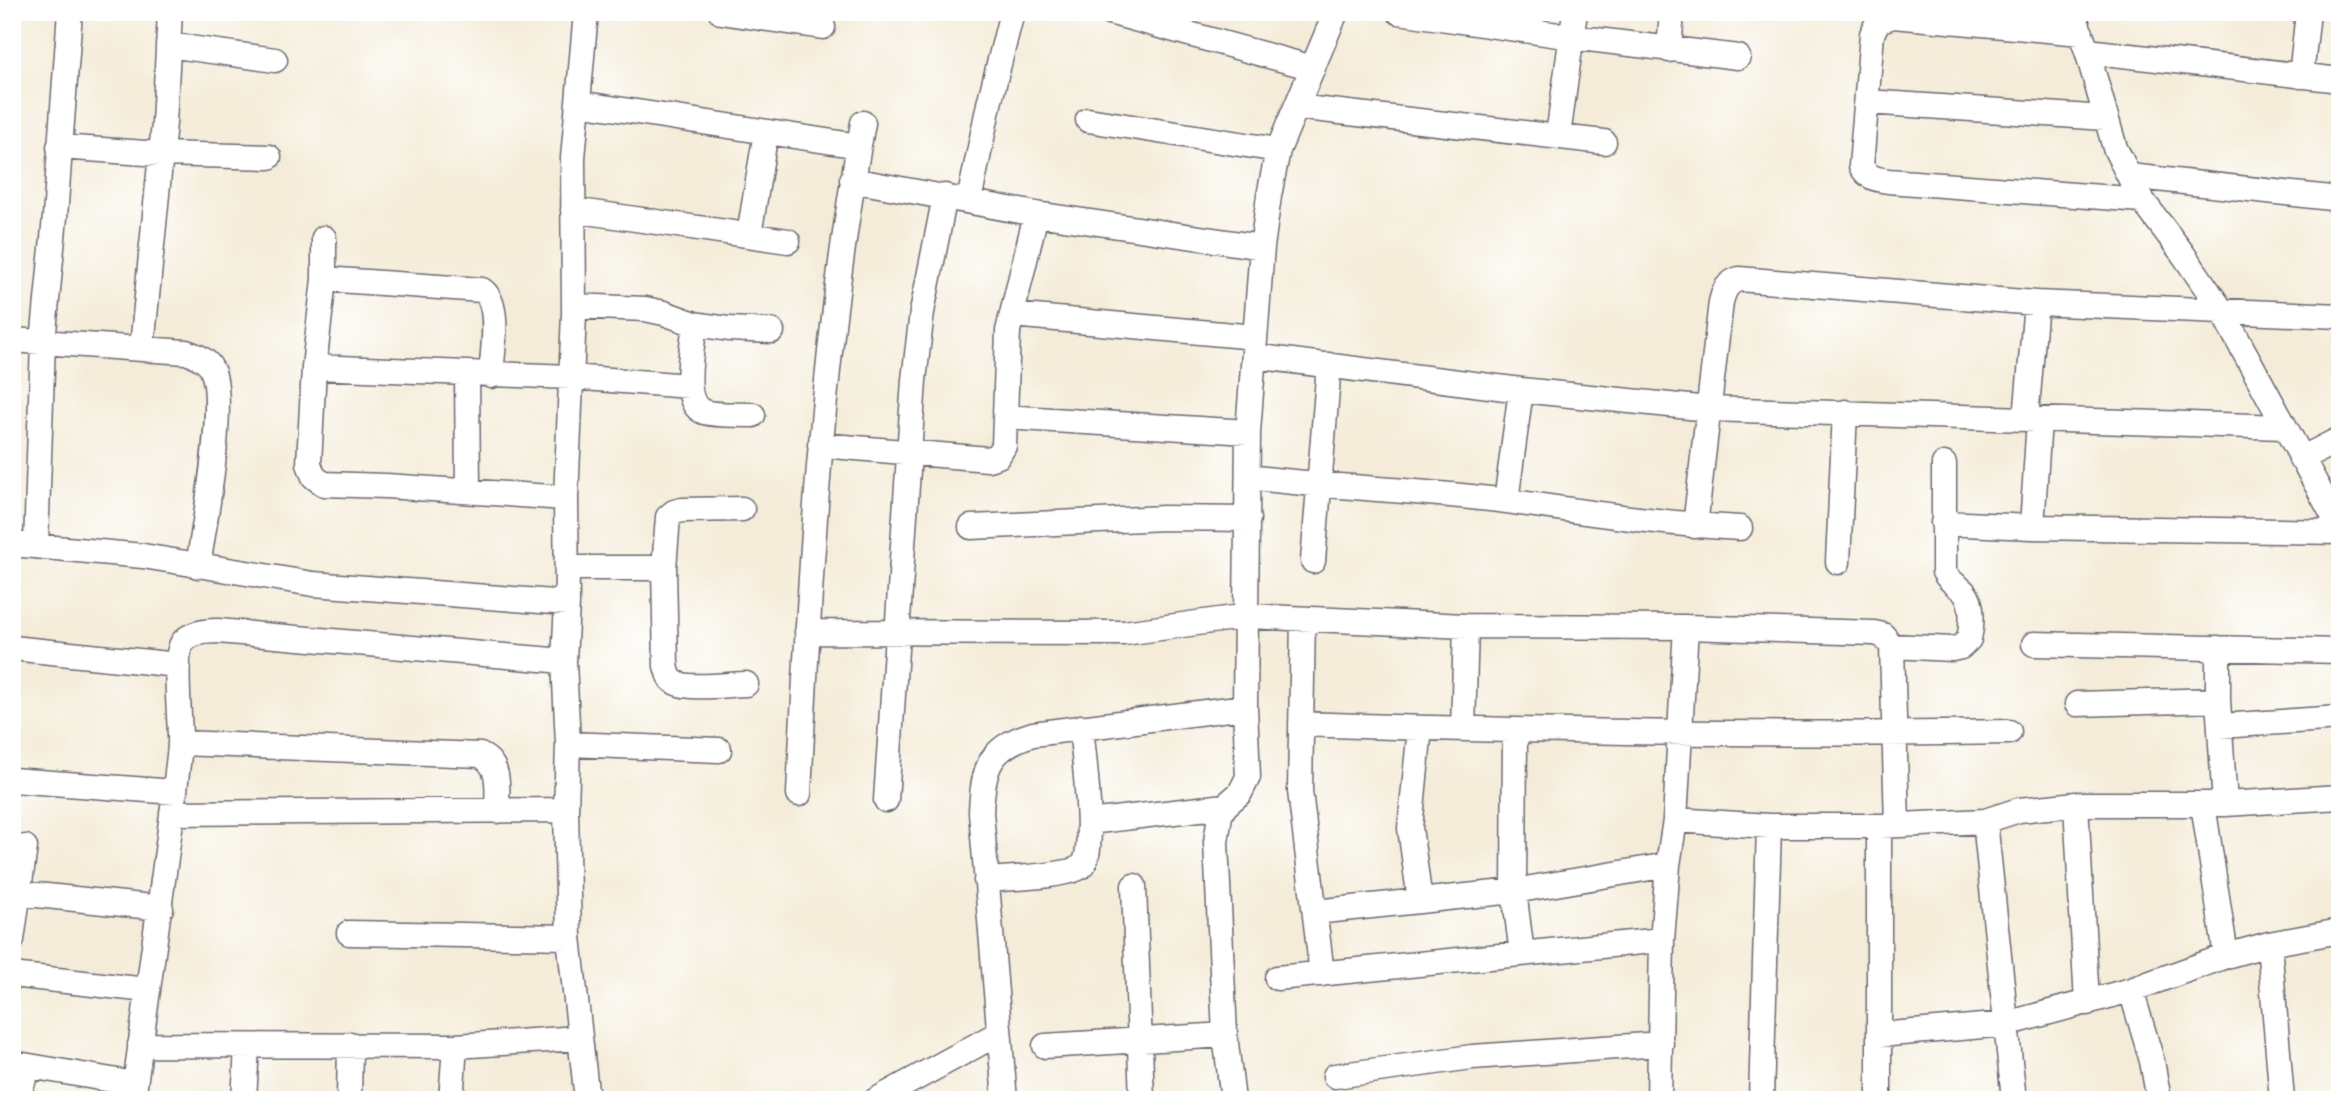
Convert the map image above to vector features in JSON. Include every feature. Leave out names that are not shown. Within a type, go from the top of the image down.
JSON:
[{"type":"street","points":[[69,12],[24,544],[134,555],[313,584],[567,603]]},
{"type":"street","points":[[142,347],[170,12]]},
{"type":"street","points":[[586,12],[573,158],[573,306],[566,498],[567,603],[564,661],[568,744],[566,810],[569,937],[587,1100]]},
{"type":"street","points":[[721,12],[824,27]]},
{"type":"street","points":[[969,201],[1012,12]]},
{"type":"street","points":[[1109,12],[1312,68]]},
{"type":"street","points":[[1233,1100],[1225,1035],[1216,842],[1220,815],[1225,806],[1240,793],[1248,777],[1245,707],[1248,432],[1262,247],[1278,150],[1336,12]]},
{"type":"street","points":[[1399,12],[1738,57]]},
{"type":"street","points":[[1558,136],[1575,12]]},
{"type":"street","points":[[1670,50],[1672,12]]},
{"type":"street","points":[[2301,76],[2308,12]]},
{"type":"street","points":[[2142,200],[1872,178],[1866,174],[1861,166],[1872,34],[1878,21],[1893,16],[2081,32],[2301,76],[2340,80]]},
{"type":"street","points":[[1943,523],[2032,527],[2340,530],[2222,311],[2142,200],[2129,176],[2115,148],[2081,32]]},
{"type":"street","points":[[168,45],[275,60]]},
{"type":"street","points":[[578,103],[766,132],[861,134],[831,334],[820,445],[799,794]]},
{"type":"street","points":[[1867,103],[2105,117]]},
{"type":"street","points":[[1296,107],[1604,142]]},
{"type":"street","points":[[1087,120],[1278,150]]},
{"type":"street","points":[[749,235],[766,132]]},
{"type":"street","points":[[59,147],[160,154],[269,157]]},
{"type":"street","points":[[2129,176],[2340,199]]},
{"type":"street","points":[[852,180],[1036,214],[1262,247]]},
{"type":"street","points":[[886,800],[899,633],[908,453],[922,312],[945,196]]},
{"type":"street","points":[[573,210],[788,241]]},
{"type":"street","points":[[820,445],[993,458],[1002,452],[1007,346],[1036,214]]},
{"type":"street","points":[[324,238],[324,279],[314,367],[309,464],[314,477],[324,484],[337,486],[386,486],[566,498]]},
{"type":"street","points":[[324,279],[482,290],[492,300],[494,314],[479,375],[468,491]]},
{"type":"street","points":[[1695,526],[1721,302],[1724,289],[1731,282],[1747,280],[2036,303],[2340,316]]},
{"type":"street","points":[[2032,527],[2036,303]]},
{"type":"street","points":[[573,306],[645,309],[695,324],[772,331]]},
{"type":"street","points":[[1012,315],[1254,347],[1329,365],[1521,390],[1709,409],[2284,427]]},
{"type":"street","points":[[695,324],[689,386],[691,399],[697,408],[705,412],[753,415]]},
{"type":"street","points":[[12,340],[186,352],[201,357],[211,367],[216,379],[216,429],[198,566]]},
{"type":"street","points":[[1313,561],[1329,365]]},
{"type":"street","points":[[314,367],[571,377],[689,386]]},
{"type":"street","points":[[1506,501],[1521,390]]},
{"type":"street","points":[[1838,562],[1845,412]]},
{"type":"street","points":[[1005,417],[1248,432]]},
{"type":"street","points":[[2301,459],[2340,439]]},
{"type":"street","points":[[1892,646],[1952,649],[1961,647],[1969,639],[1970,602],[1966,594],[1948,579],[1944,572],[1944,464]]},
{"type":"street","points":[[1248,477],[1320,486],[1506,501],[1651,522],[1740,528]]},
{"type":"street","points":[[742,509],[682,510],[668,517],[664,568],[666,666],[669,677],[675,683],[688,686],[746,684]]},
{"type":"street","points":[[971,527],[1164,518],[1248,519]]},
{"type":"street","points":[[567,568],[664,568]]},
{"type":"street","points":[[807,632],[1124,633],[1248,616],[1466,626],[1686,627],[1883,635],[1892,646],[1894,734],[1888,826],[1879,1100]]},
{"type":"street","points":[[1303,619],[1300,791],[1322,974]]},
{"type":"street","points":[[1463,729],[1466,626]]},
{"type":"street","points":[[1659,1100],[1661,940],[1675,820],[1686,627]]},
{"type":"street","points":[[16,1100],[20,1065],[134,1092],[161,908],[180,743],[178,665],[179,650],[183,642],[204,631],[218,631],[564,661]]},
{"type":"street","points":[[2034,644],[2340,651]]},
{"type":"street","points":[[12,648],[178,665]]},
{"type":"street","points":[[2218,648],[2220,726],[2214,804],[2226,956]]},
{"type":"street","points":[[2077,704],[2218,700]]},
{"type":"street","points":[[1005,1100],[981,812],[982,784],[989,764],[1001,748],[1016,739],[1033,734],[1245,707]]},
{"type":"street","points":[[2220,726],[2340,718]]},
{"type":"street","points":[[1301,724],[1515,731],[1894,734],[2009,732]]},
{"type":"street","points":[[986,880],[1066,873],[1083,866],[1088,860],[1089,822],[1081,727]]},
{"type":"street","points":[[1420,728],[1410,828],[1420,901]]},
{"type":"street","points":[[1515,731],[1514,891],[1522,954]]},
{"type":"street","points":[[180,743],[480,755],[490,759],[495,767],[497,811]]},
{"type":"street","points":[[568,744],[719,750]]},
{"type":"street","points":[[12,780],[173,803],[497,811],[566,810]]},
{"type":"street","points":[[1675,820],[1769,826],[1888,826],[1984,821],[2019,810],[2076,804],[2214,804],[2340,797]]},
{"type":"street","points":[[2076,804],[2087,1003]]},
{"type":"street","points":[[1089,822],[1225,806]]},
{"type":"street","points":[[1984,821],[2014,1100]]},
{"type":"street","points":[[1761,1100],[1769,826]]},
{"type":"street","points":[[12,940],[25,846]]},
{"type":"street","points":[[1315,912],[1514,891],[1668,865]]},
{"type":"street","points":[[1135,886],[1142,1100]]},
{"type":"street","points":[[18,893],[161,908]]},
{"type":"street","points":[[1880,1035],[2006,1024],[2131,990],[2226,956],[2269,944],[2340,931]]},
{"type":"street","points":[[349,933],[569,937]]},
{"type":"street","points":[[1277,978],[1661,940]]},
{"type":"street","points":[[2269,944],[2282,1100]]},
{"type":"street","points":[[12,975],[147,990]]},
{"type":"street","points":[[2131,990],[2152,1061],[2159,1100]]},
{"type":"street","points":[[876,1100],[999,1033]]},
{"type":"street","points":[[1045,1046],[1225,1035]]},
{"type":"street","points":[[140,1045],[455,1046],[579,1038]]},
{"type":"street","points":[[349,1100],[350,1044]]},
{"type":"street","points":[[1335,1076],[1484,1056],[1661,1044]]},
{"type":"street","points":[[244,1100],[247,1046]]},
{"type":"street","points":[[452,1100],[455,1046]]}]
